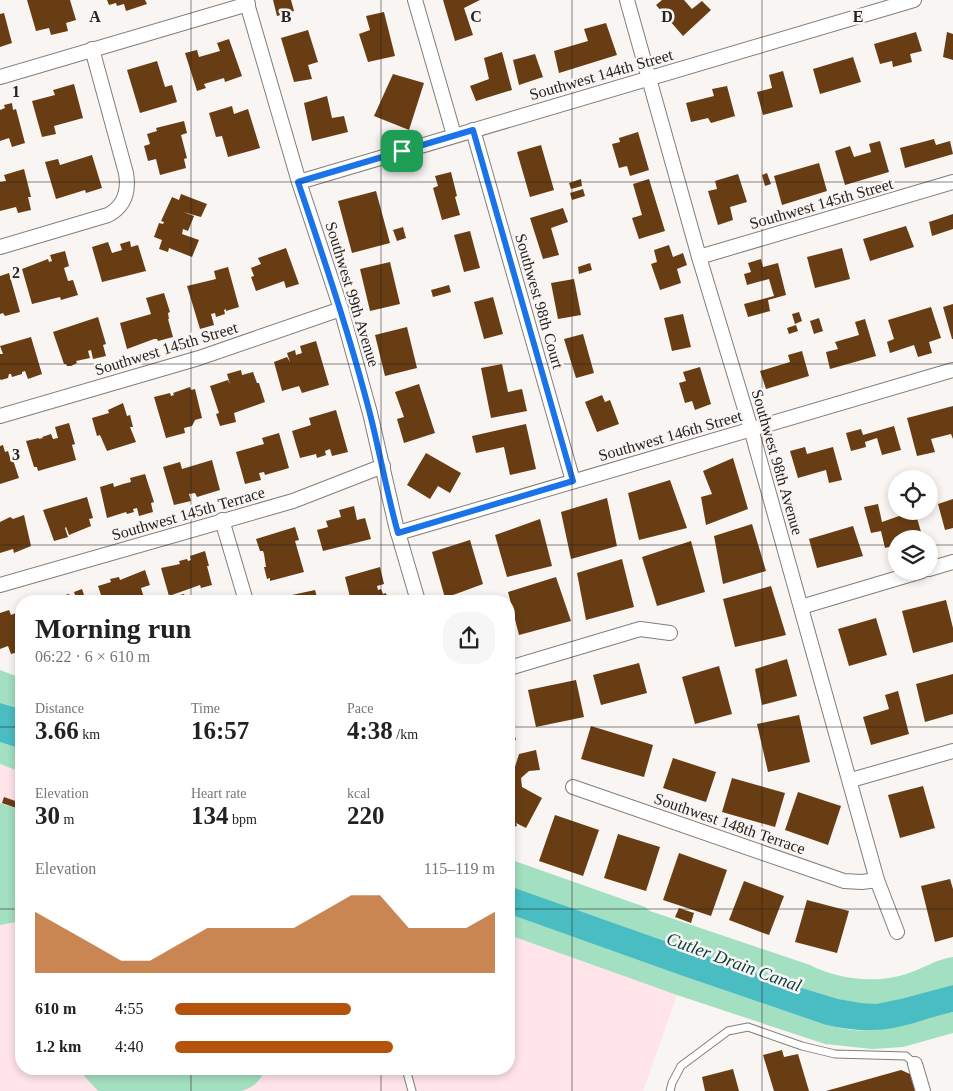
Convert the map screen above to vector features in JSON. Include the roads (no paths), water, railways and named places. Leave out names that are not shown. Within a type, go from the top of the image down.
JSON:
[{"type":"street","points":[[415,0],[454,135]]},
{"type":"street","name":"Southwest 98th Avenue","points":[[627,0],[648,80],[851,780],[877,880],[897,932]]},
{"type":"street","name":"Southwest 144th Street","points":[[298,182],[914,0]]},
{"type":"street","points":[[0,76],[247,2]]},
{"type":"street","name":"Southwest 99th Avenue","points":[[247,2],[298,182],[341,309],[370,413],[398,533],[416,595]]},
{"type":"street","points":[[0,247],[100,218],[112,212],[121,204],[127,192],[127,180],[92,49]]},
{"type":"street","name":"Southwest 98th Court","points":[[473,130],[573,481]]},
{"type":"street","name":"Southwest 145th Street","points":[[699,257],[953,182]]},
{"type":"street","name":"Southwest 145th Street","points":[[0,416],[199,358],[341,309]]},
{"type":"street","name":"Southwest 146th Street","points":[[398,533],[953,370]]},
{"type":"street","name":"Southwest 145th Terrace","points":[[0,585],[293,501],[383,466]]},
{"type":"street","points":[[222,520],[244,595]]},
{"type":"street","points":[[938,566],[953,562]]},
{"type":"street","points":[[801,607],[892,580]]},
{"type":"street","points":[[515,666],[640,629],[670,634]]},
{"type":"street","points":[[851,780],[953,751]]},
{"type":"street","name":"Southwest 148th Terrace","points":[[573,787],[844,881],[862,882],[877,880]]},
{"type":"street","points":[[916,1064],[923,1091]]},
{"type":"lane","points":[[670,1091],[681,1066],[728,1031],[748,1027],[802,1046],[835,1054],[906,1056],[916,1064]]},
{"type":"lane","points":[[408,1075],[412,1091]]},
{"type":"water","points":[[0,703],[15,707],[15,747],[0,742]]},
{"type":"water","points":[[515,888],[778,981],[838,999],[876,1004],[953,985],[953,1012],[903,1026],[855,1030],[826,1025],[515,916]]},
{"type":"water label","name":"Cutler Drain Canal","points":[[734,962]]}]
